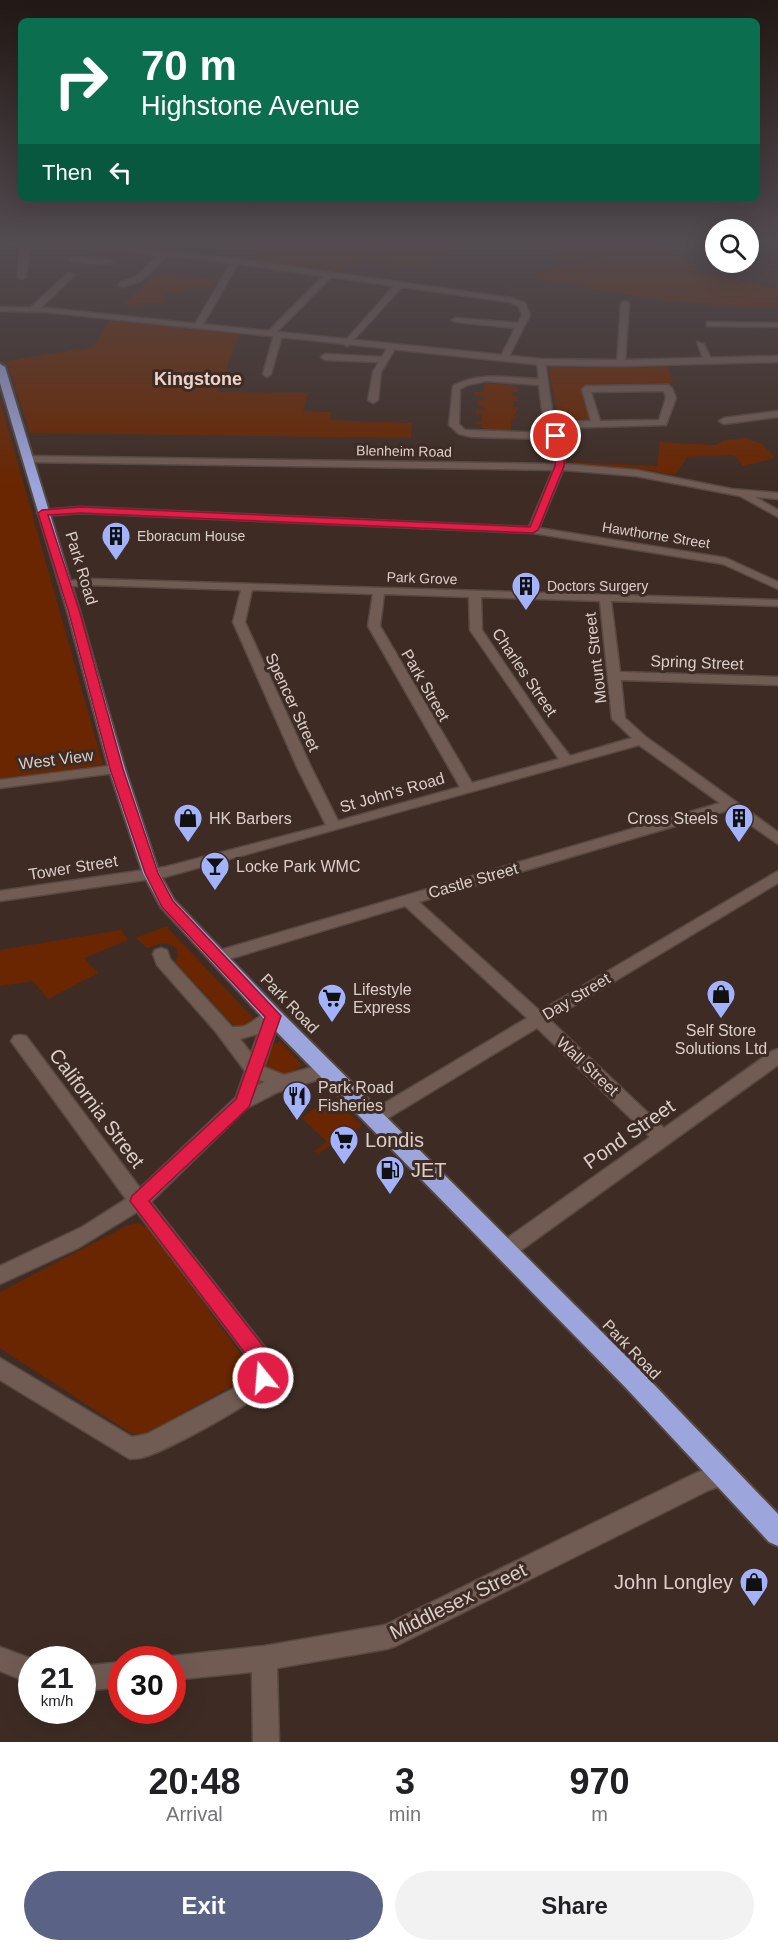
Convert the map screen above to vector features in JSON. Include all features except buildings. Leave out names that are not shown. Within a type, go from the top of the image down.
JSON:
[{"type":"highway","name":"Park Road","points":[[0,367],[117,769],[151,873],[167,903],[273,1016],[506,1250],[724,1474],[778,1533]]},
{"type":"street","points":[[172,323],[541,362],[778,360]]},
{"type":"street","points":[[267,374],[274,335],[285,323]]},
{"type":"street","points":[[348,343],[365,323]]},
{"type":"street","points":[[491,323],[520,326]]},
{"type":"street","points":[[504,358],[521,323]]},
{"type":"street","points":[[621,363],[624,323]]},
{"type":"street","points":[[710,324],[778,325]]},
{"type":"street","points":[[700,344],[708,361]]},
{"type":"street","points":[[373,400],[377,372],[392,348]]},
{"type":"street","points":[[326,357],[385,360]]},
{"type":"street","points":[[533,530],[559,466],[561,452],[551,425],[541,362]]},
{"type":"street","points":[[543,382],[492,378],[460,384],[456,388],[454,425],[462,432],[472,434],[556,436]]},
{"type":"street","points":[[551,425],[663,423],[671,398],[668,388],[586,389],[596,424]]},
{"type":"street","points":[[724,421],[778,414]]},
{"type":"street","name":"Blenheim Road","points":[[27,459],[559,466],[636,473],[740,493],[778,496]]},
{"type":"street","points":[[740,493],[778,514]]},
{"type":"street","name":"Hawthorne Street","points":[[42,513],[81,510],[533,530],[726,561],[774,584],[778,603]]},
{"type":"street","name":"Park Grove","points":[[65,584],[91,582],[778,603]]},
{"type":"street","name":"Spencer Street","points":[[247,588],[239,622],[241,630],[334,827]]},
{"type":"street","name":"Park Street","points":[[379,592],[374,626],[468,788]]},
{"type":"street","name":"Charles Street","points":[[475,594],[476,630],[541,727],[567,761]]},
{"type":"street","name":"Mount Street","points":[[604,598],[619,719],[641,740],[778,839]]},
{"type":"street","name":"Spring Street","points":[[614,676],[778,681]]},
{"type":"street","name":"St John's Road","points":[[151,873],[165,872],[334,827],[641,740]]},
{"type":"street","name":"West View","points":[[0,784],[117,769]]},
{"type":"street","name":"Castle Street","points":[[216,957],[270,939],[730,805]]},
{"type":"street","name":"Tower Street","points":[[0,896],[151,873]]},
{"type":"street","name":"Day Street","points":[[374,1118],[778,876]]},
{"type":"street","name":"Wall Street","points":[[406,899],[538,1019],[663,1138]]},
{"type":"street","points":[[160,954],[163,961],[228,1034],[249,1032],[273,1016]]},
{"type":"street","points":[[243,1102],[273,1016]]},
{"type":"street","points":[[221,1026],[255,1071],[284,1082]]},
{"type":"street","name":"California Street","points":[[0,1368],[130,1448],[155,1443],[248,1392],[263,1378],[261,1358],[139,1201],[20,1041]]},
{"type":"street","name":"Pond Street","points":[[506,1250],[778,1056]]},
{"type":"street","points":[[0,1275],[52,1252],[110,1221],[139,1201],[243,1102],[284,1082],[327,1070]]},
{"type":"street","name":"Middlesex Street","points":[[186,1666],[264,1658],[387,1637],[704,1481],[724,1474]]},
{"type":"street","points":[[264,1658],[266,1742]]},
{"type":"street","points":[[0,1659],[18,1666]]},
{"type":"shaded area","points":[[108,323],[140,323],[239,334],[218,392],[308,393],[303,411],[331,412],[330,420],[412,423],[411,438],[30,433],[7,361],[93,347]]},
{"type":"shaded area","points":[[667,365],[673,383],[666,385],[581,387],[590,419],[564,421],[559,419],[550,376],[550,370],[554,367]]},
{"type":"shaded area","points":[[484,383],[512,385],[513,388],[518,388],[518,392],[513,392],[512,395],[518,397],[513,407],[519,407],[514,416],[520,416],[511,420],[511,432],[486,432],[482,424],[476,424],[476,421],[482,421],[482,414],[476,414],[476,410],[485,409],[483,405],[477,405],[477,400],[485,398],[475,395],[475,392],[483,392]]},
{"type":"shaded area","points":[[0,400],[103,765],[0,779]]},
{"type":"shaded area","points":[[745,438],[762,444],[775,458],[743,466],[734,455],[687,457],[675,475],[642,469],[574,464],[573,462],[657,466],[660,442],[716,445],[725,440]]},
{"type":"shaded area","points":[[167,927],[253,1018],[250,1025],[236,1028],[175,962],[178,957],[177,949],[166,943],[147,948],[136,938]]},
{"type":"shaded area","points":[[121,930],[128,940],[84,958],[98,973],[48,999],[33,981],[0,986],[0,950]]},
{"type":"shaded area","points":[[280,1041],[302,1065],[287,1076],[270,1074],[262,1061],[269,1047]]},
{"type":"shaded area","points":[[343,1107],[362,1126],[319,1153],[314,1151],[327,1142],[302,1118],[315,1108]]},
{"type":"shaded area","points":[[140,1223],[152,1231],[242,1356],[243,1369],[234,1385],[144,1435],[132,1434],[0,1348],[0,1292],[128,1225]]},
{"type":"place","name":"Eboracum House","points":[[116,562]]},
{"type":"place","name":"Doctors Surgery","points":[[526,612]]},
{"type":"place","name":"HK Barbers","points":[[188,844]]},
{"type":"place","name":"Cross Steels","points":[[739,844]]},
{"type":"place","name":"Locke Park WMC","points":[[215,892]]},
{"type":"place","name":"Self Store Solutions Ltd","points":[[721,1020]]},
{"type":"place","name":"Lifestyle Express","points":[[332,1024]]},
{"type":"place","name":"Park Road Fisheries","points":[[297,1122]]},
{"type":"place","name":"Londis","points":[[344,1166]]},
{"type":"place","name":"JET","points":[[390,1196]]},
{"type":"place","name":"John Longley","points":[[754,1608]]},
{"type":"district","name":"Kingstone","points":[[198,379]]},
{"type":"route","points":[[263,1378],[261,1358],[139,1201],[243,1102],[273,1016],[167,903],[151,873],[117,769],[74,613],[42,513],[81,510],[533,530],[559,466],[561,452],[556,436]]}]
